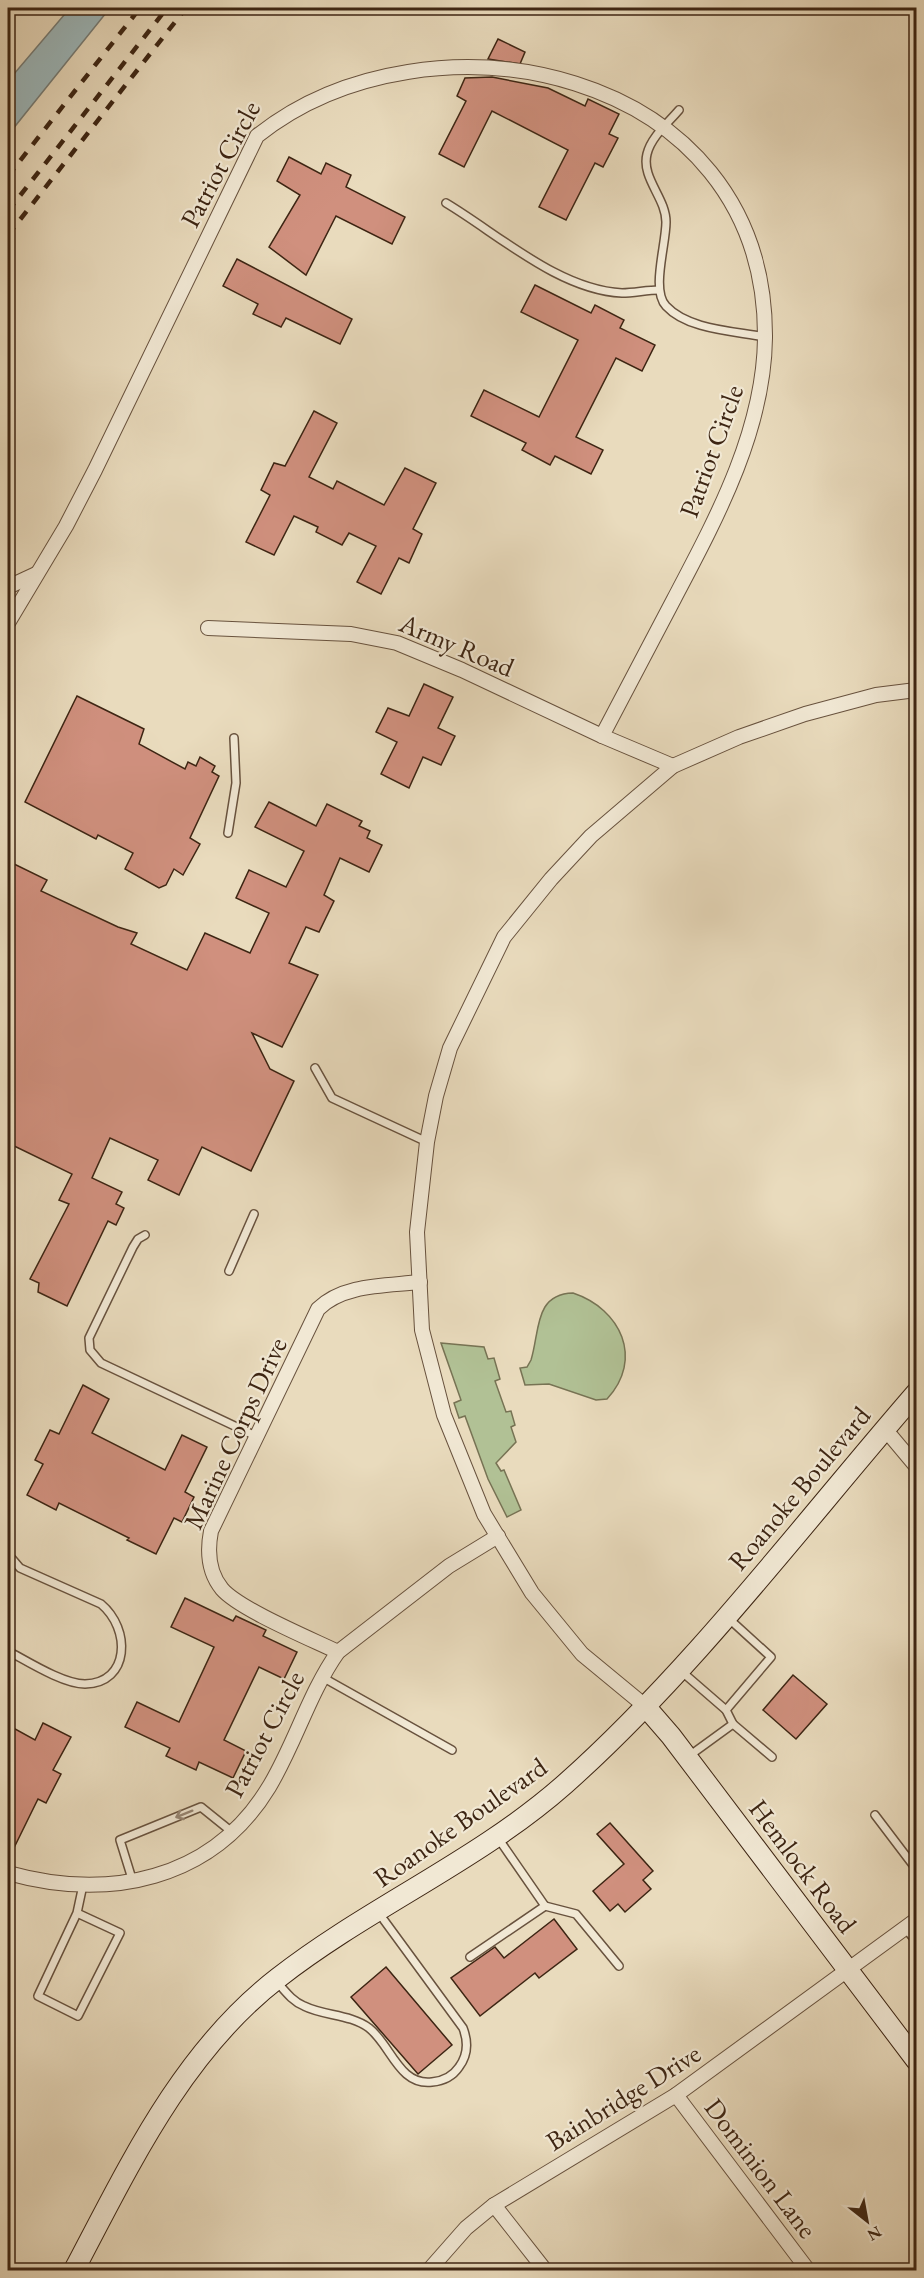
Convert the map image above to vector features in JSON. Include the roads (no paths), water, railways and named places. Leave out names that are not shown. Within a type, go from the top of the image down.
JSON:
[{"type":"main road","name":"Roanoke Boulevard","points":[[74,2271],[155,2122],[180,2083],[236,2016],[275,1980],[310,1954],[496,1836],[563,1785],[645,1706],[679,1669],[916,1392]]},
{"type":"main road","name":"Hemlock Road","points":[[645,1706],[687,1757],[916,2060]]},
{"type":"street","points":[[667,98],[683,115]]},
{"type":"street","name":"Patriot Circle","points":[[8,623],[66,526],[95,470],[257,136],[274,109]]},
{"type":"street","name":"Patriot Circle","points":[[602,736],[694,561],[736,469],[759,397],[765,337],[759,271],[750,234],[736,198],[711,154]]},
{"type":"street","points":[[8,586],[36,573]]},
{"type":"street","name":"Army Road","points":[[208,628],[351,634],[397,643],[462,670],[602,736],[674,765]]},
{"type":"street","points":[[645,1706],[582,1654],[532,1593],[484,1514],[444,1415],[422,1330],[417,1232],[427,1142],[436,1096],[450,1048],[504,937],[551,879],[591,836],[674,765],[739,736],[805,714],[876,695],[916,690]]},
{"type":"street","name":"Marine Corps Drive","points":[[338,1652],[232,1598],[214,1576],[208,1546],[211,1531],[315,1314],[328,1299],[341,1292],[420,1282]]},
{"type":"street","points":[[885,1429],[916,1466]]},
{"type":"street","name":"Patriot Circle","points":[[8,1873],[82,1885],[133,1882],[156,1877],[212,1849],[254,1809],[270,1785],[322,1677],[338,1652],[449,1566],[498,1536]]},
{"type":"street","name":"Bainbridge Drive","points":[[429,2271],[466,2228],[494,2205],[676,2095],[911,1924]]},
{"type":"street","name":"Dominion Lane","points":[[676,2095],[808,2271]]},
{"type":"street","points":[[494,2205],[545,2271]]},
{"type":"lane","points":[[683,115],[651,142],[647,154],[648,176],[666,212],[660,297],[667,308],[686,319],[706,326],[765,337]]},
{"type":"lane","points":[[446,203],[473,219],[512,249],[583,284],[621,293],[659,290]]},
{"type":"lane","points":[[228,832],[236,783],[234,738]]},
{"type":"lane","points":[[315,1068],[332,1098],[427,1142]]},
{"type":"lane","points":[[229,1271],[254,1214]]},
{"type":"lane","points":[[145,1235],[138,1239],[89,1338],[90,1350],[101,1363],[258,1437]]},
{"type":"lane","points":[[8,1554],[20,1568],[101,1604],[112,1613],[123,1637],[122,1651],[117,1665],[99,1680],[87,1684],[74,1683],[8,1651]]},
{"type":"lane","points":[[725,1616],[771,1657],[726,1710]]},
{"type":"lane","points":[[679,1669],[726,1710],[733,1724],[772,1757]]},
{"type":"lane","points":[[322,1677],[452,1750]]},
{"type":"lane","points":[[687,1757],[733,1724]]},
{"type":"lane","points":[[133,1882],[120,1840],[201,1807],[232,1832]]},
{"type":"lane","points":[[875,1815],[916,1869]]},
{"type":"lane","points":[[496,1836],[544,1906],[576,1914],[619,1966]]},
{"type":"lane","points":[[77,1913],[120,1933],[78,2016],[38,1996],[77,1913],[82,1885]]},
{"type":"lane","points":[[470,1957],[544,1906]]},
{"type":"lane","points":[[275,1980],[293,2000],[305,2007],[340,2016],[369,2029],[403,2072],[414,2080],[426,2083],[439,2082],[451,2075],[460,2066],[466,2052],[468,2040],[463,2028],[378,1911]]},
{"type":"lane","points":[[911,1924],[916,1941]]},
{"type":"water","points":[[70,8],[110,8],[8,135],[8,81]]},
{"type":"railway","points":[[8,176],[140,8]]},
{"type":"railway","points":[[8,211],[167,8]]},
{"type":"railway","points":[[8,235],[186,8]]}]
